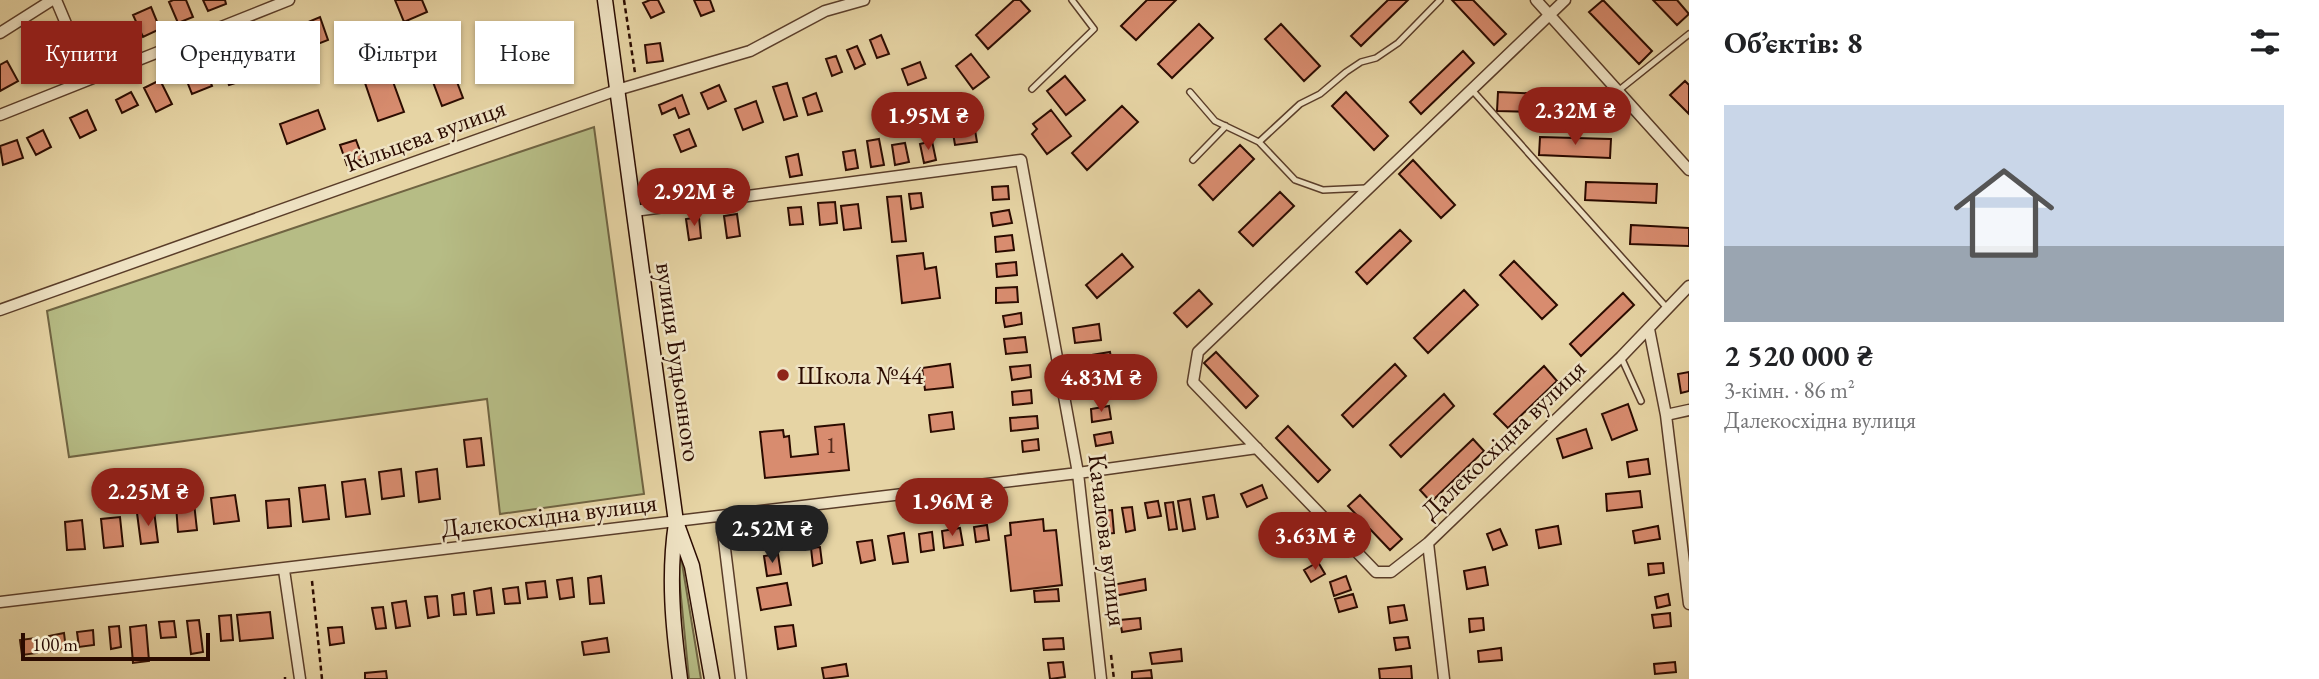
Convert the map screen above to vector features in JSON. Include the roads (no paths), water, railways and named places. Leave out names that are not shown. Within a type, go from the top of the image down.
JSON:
[{"type":"main road","name":"вулиця Будьонного","points":[[605,0],[676,522],[692,566],[712,679]]},
{"type":"main road","name":"вулиця Будьонного","points":[[676,522],[670,559],[673,623],[680,679]]},
{"type":"street","points":[[0,33],[54,0],[63,21]]},
{"type":"street","points":[[142,57],[289,0]]},
{"type":"street","name":"Кільцева вулиця","points":[[0,310],[617,90],[750,51],[823,5],[864,0]]},
{"type":"street","points":[[1536,0],[1689,170]]},
{"type":"street","points":[[1256,448],[1193,382],[1198,352],[1565,0]]},
{"type":"street","points":[[0,115],[75,84]]},
{"type":"street","name":"Качалова вулиця","points":[[634,211],[1021,160],[1078,473],[1101,679]]},
{"type":"street","name":"Далекосхідна вулиця","points":[[0,602],[1078,473],[1256,448],[1376,572],[1391,572],[1428,543],[1621,357],[1689,286]]},
{"type":"street","points":[[1649,329],[1665,415],[1689,604]]},
{"type":"street","points":[[1665,415],[1689,410]]},
{"type":"street","points":[[721,516],[741,679]]},
{"type":"street","points":[[1428,543],[1444,679]]},
{"type":"street","points":[[284,570],[300,679]]},
{"type":"lane","points":[[1032,89],[1094,29],[1072,0]]},
{"type":"lane","points":[[1258,142],[1300,104],[1321,94],[1361,62],[1376,58],[1398,43],[1440,0]]},
{"type":"lane","points":[[1618,91],[1689,34]]},
{"type":"lane","points":[[1472,90],[1667,308]]},
{"type":"lane","points":[[1190,92],[1215,121],[1258,142],[1295,180],[1323,190],[1369,188]]},
{"type":"lane","points":[[1193,160],[1226,126]]},
{"type":"lane","points":[[1621,357],[1641,401]]},
{"type":"place","name":"Школа №44","points":[[783,375]]}]
